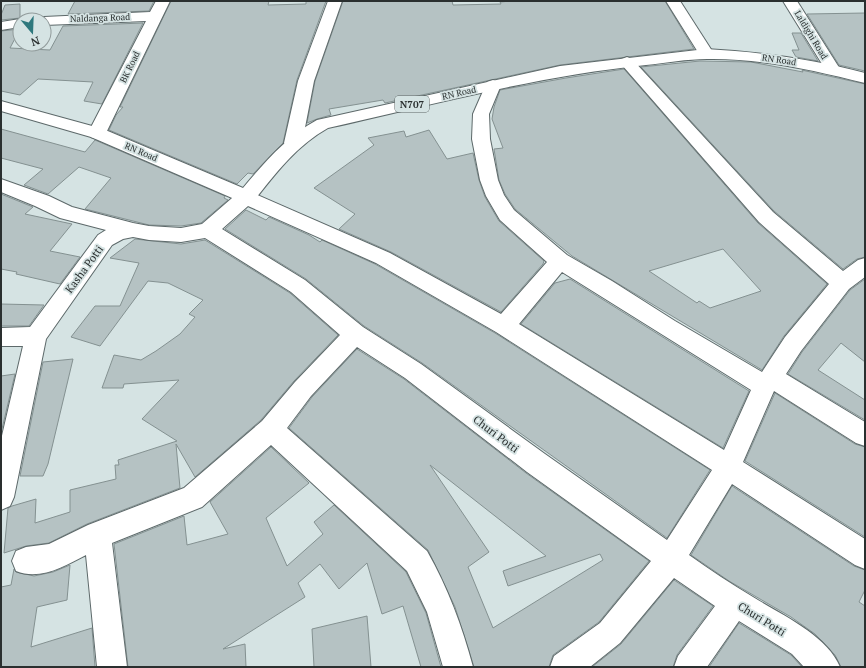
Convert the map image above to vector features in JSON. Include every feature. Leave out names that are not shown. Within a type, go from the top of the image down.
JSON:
[{"type":"main road","name":"BK Road","points":[[98,133],[163,1]]},
{"type":"main road","points":[[293,143],[306,81],[335,1]]},
{"type":"main road","points":[[673,1],[706,54]]},
{"type":"main road","name":"Laldighi Road","points":[[790,1],[832,69]]},
{"type":"main road","name":"Naldanga Road","points":[[52,21],[156,16]]},
{"type":"main road","points":[[1,26],[12,24]]},
{"type":"main road","name":"RN Road","points":[[1,106],[98,133],[246,197],[293,143],[306,133],[323,124],[560,71],[706,54],[760,58],[832,69],[865,78]]},
{"type":"main road","points":[[627,62],[766,217],[842,283]]},
{"type":"main road","points":[[493,85],[481,114],[482,139],[491,186],[495,196],[507,215],[560,261],[605,286],[667,327],[865,435]]},
{"type":"main road","points":[[1,185],[42,201],[66,213],[133,230]]},
{"type":"main road","points":[[208,230],[246,197],[383,258],[504,326],[729,466],[865,555]]},
{"type":"main road","name":"Kasha Potti","points":[[36,336],[105,240],[119,232],[133,230],[149,233],[181,235],[208,230]]},
{"type":"main road","name":"Churi Potti","points":[[208,230],[298,286],[355,334],[413,371],[536,463],[671,559],[735,602],[802,644],[825,667]]},
{"type":"main road","points":[[504,326],[560,261]]},
{"type":"main road","points":[[565,667],[610,634],[671,559],[729,466],[768,381],[794,344],[842,283],[865,266]]},
{"type":"main road","points":[[26,560],[51,558],[98,535],[194,498],[271,429],[303,389],[355,334]]},
{"type":"main road","points":[[1,337],[36,336],[1,497]]},
{"type":"main road","points":[[271,429],[417,561],[429,581],[452,642],[458,667]]},
{"type":"main road","points":[[98,535],[112,667]]},
{"type":"main road","points":[[689,667],[735,602]]},
{"type":"building","points":[[75,1],[154,1],[149,11],[68,14]]},
{"type":"building","points":[[171,1],[269,1],[268,5],[306,4],[306,1],[326,1],[297,80],[283,143],[253,174],[248,173],[237,184],[109,130],[116,115],[123,107],[120,107]]},
{"type":"building","points":[[343,1],[452,1],[453,5],[501,4],[500,2],[511,1],[665,1],[694,49],[560,65],[385,103],[383,100],[329,109],[331,115],[307,123],[315,81]]},
{"type":"building","points":[[20,4],[20,12],[12,12],[12,19],[1,20],[1,15],[5,5]]},
{"type":"building","points":[[865,13],[865,71],[839,65],[807,14]]},
{"type":"building","points":[[143,23],[102,104],[84,101],[93,82],[38,79],[20,95],[1,91],[1,31],[12,30],[12,44],[10,48],[12,48],[12,52],[52,52],[52,46],[63,26]]},
{"type":"building","points":[[792,33],[801,33],[818,61],[796,57],[792,50],[799,50]]},
{"type":"building","points":[[700,61],[751,62],[803,72],[802,70],[865,84],[865,257],[857,259],[843,269],[774,211],[641,67]]},
{"type":"building","points":[[624,69],[758,223],[827,284],[784,336],[762,370],[572,256],[515,209],[505,194],[499,180],[494,149],[503,148],[492,119],[494,107],[500,90]],"holes":[[[723,249],[761,291],[710,308],[699,301],[697,303],[649,271]]]},
{"type":"building","points":[[1,129],[85,152],[95,140],[225,196],[224,198],[228,200],[201,223],[181,226],[149,225],[85,209],[111,178],[79,167],[48,194],[24,185],[43,169],[1,158]]},
{"type":"building","points":[[429,130],[447,159],[473,153],[479,180],[485,197],[499,221],[544,261],[501,312],[391,252],[339,229],[355,214],[314,188],[374,145],[368,138],[404,131],[406,137]]},
{"type":"building","points":[[1,194],[33,207],[25,214],[72,224],[50,251],[80,257],[60,284],[1,269]]},
{"type":"building","points":[[246,210],[266,220],[269,217],[309,235],[320,242],[322,240],[375,264],[495,333],[710,470],[667,538],[422,363],[364,326],[306,279],[225,229]]},
{"type":"building","points":[[135,239],[181,244],[205,240],[290,293],[338,335],[294,381],[261,420],[195,477],[176,444],[180,488],[87,524],[49,543],[26,546],[4,553],[8,508],[36,499],[35,523],[70,512],[70,490],[116,479],[115,465],[119,465],[118,460],[177,441],[142,419],[179,380],[124,384],[123,388],[102,388],[114,355],[141,360],[156,351],[180,334],[195,317],[189,314],[203,300],[168,283],[148,281],[100,346],[71,337],[95,306],[120,306],[139,263],[110,258]]},
{"type":"building","points":[[570,279],[749,391],[723,448],[521,324],[555,283]]},
{"type":"building","points":[[865,279],[865,362],[841,343],[818,370],[865,400],[865,420],[788,374],[802,352],[850,290]]},
{"type":"building","points":[[1,304],[44,305],[29,326],[1,326]]},
{"type":"building","points":[[357,349],[404,379],[526,473],[649,561],[599,622],[553,655],[549,667],[474,667],[455,607],[428,550],[289,428],[312,397]],"holes":[[[430,465],[546,556],[503,571],[508,586],[600,554],[603,560],[493,628],[468,567],[489,552]]]},
{"type":"building","points":[[73,359],[48,464],[43,476],[20,476],[43,362]]},
{"type":"building","points":[[15,374],[1,433],[1,376]]},
{"type":"building","points":[[775,393],[855,444],[865,447],[865,537],[745,461]]},
{"type":"building","points":[[271,447],[309,483],[266,518],[287,566],[323,534],[314,522],[334,505],[406,572],[426,613],[441,667],[421,667],[403,606],[382,614],[367,563],[339,589],[320,564],[298,583],[305,597],[223,649],[245,644],[246,667],[128,667],[114,544],[184,516],[187,545],[228,534],[210,502]]},
{"type":"building","points":[[732,486],[854,566],[865,570],[865,590],[859,602],[865,606],[865,667],[841,667],[835,655],[815,634],[791,617],[729,581],[691,555]]},
{"type":"building","points":[[70,565],[67,600],[37,607],[31,647],[92,628],[95,667],[1,667],[1,587],[11,585],[14,569],[16,572],[34,576],[53,572]]},
{"type":"building","points":[[674,580],[713,606],[677,655],[673,667],[592,667],[621,644]]},
{"type":"building","points":[[367,616],[371,667],[314,667],[312,629]]},
{"type":"building","points":[[739,623],[791,655],[802,667],[709,667]]}]
